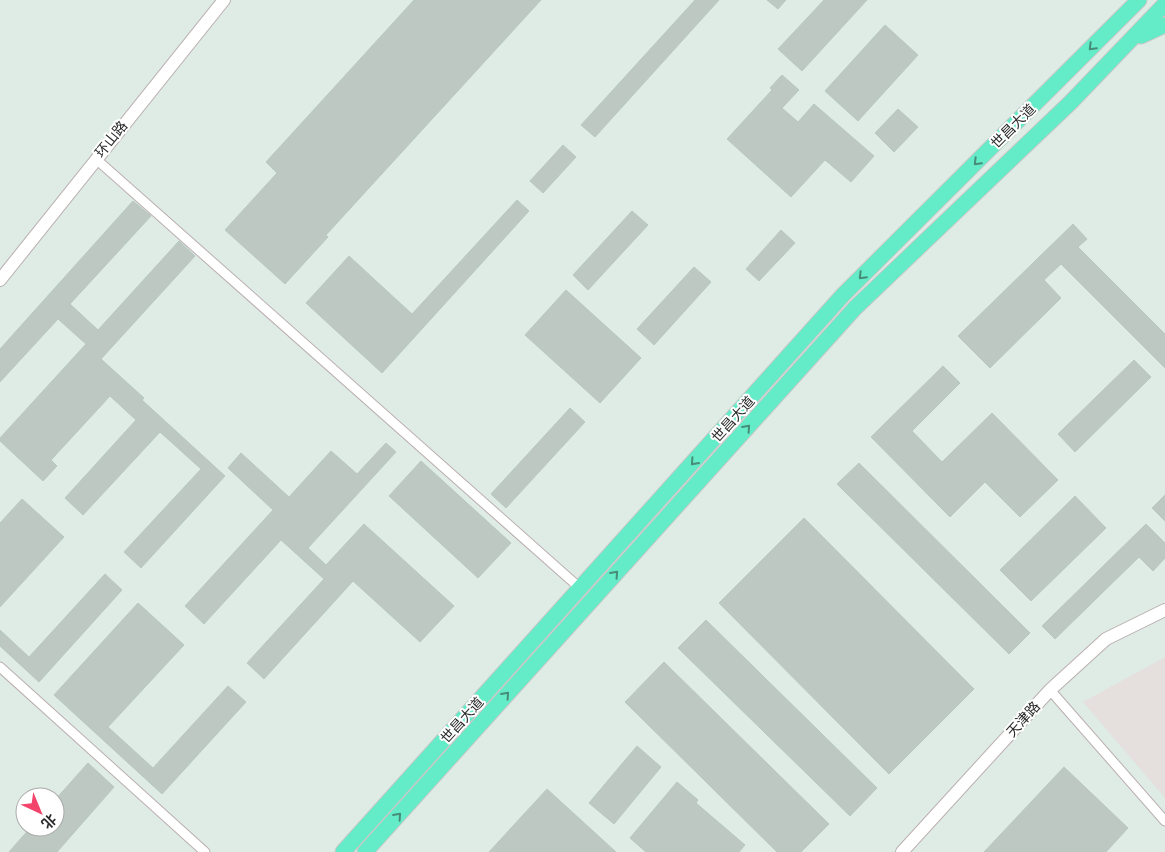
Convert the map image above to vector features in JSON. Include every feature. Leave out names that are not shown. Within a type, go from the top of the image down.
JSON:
[{"type":"main road","name":"环山路","points":[[0,280],[224,0]]},
{"type":"main road","points":[[1110,29],[1127,0]]},
{"type":"main road","name":"世昌大道","points":[[342,852],[581,589],[843,295],[1139,0]]},
{"type":"main road","name":"世昌大道","points":[[365,852],[855,308],[1071,102],[1165,4]]},
{"type":"main road","points":[[1126,44],[1156,27],[1165,25]]},
{"type":"main road","name":"天津路","points":[[902,852],[1050,690],[1106,639],[1165,610]]},
{"type":"street","points":[[96,159],[581,589]]},
{"type":"street","points":[[0,668],[205,852]]},
{"type":"street","points":[[1050,690],[1165,821]]},
{"type":"shaded area","points":[[1165,657],[1165,798],[1083,702]]},
{"type":"building","points":[[414,0],[541,0],[326,235],[328,237],[285,284],[225,230],[277,173],[266,162]]},
{"type":"building","points":[[695,0],[719,0],[595,137],[581,125]]},
{"type":"building","points":[[767,0],[786,0],[778,9]]},
{"type":"building","points":[[824,0],[867,0],[802,71],[778,49]]},
{"type":"building","points":[[885,25],[918,55],[858,121],[825,91]]},
{"type":"building","points":[[782,75],[799,90],[782,108],[798,122],[814,104],[874,156],[851,182],[825,160],[791,197],[727,139],[772,90],[770,88]]},
{"type":"building","points":[[898,109],[918,127],[894,152],[875,133]]},
{"type":"building","points":[[563,145],[576,157],[543,193],[530,181]]},
{"type":"building","points":[[517,200],[529,211],[382,373],[306,303],[349,256],[412,314]]},
{"type":"building","points":[[133,201],[151,216],[70,304],[98,330],[179,241],[195,256],[101,359],[144,398],[142,400],[225,476],[141,568],[124,552],[201,469],[160,432],[83,515],[65,498],[136,420],[110,396],[51,460],[57,466],[43,481],[0,441],[0,438],[86,344],[58,319],[0,382],[0,349]]},
{"type":"building","points":[[632,211],[648,225],[588,290],[573,275]]},
{"type":"building","points":[[1073,224],[1087,239],[1078,247],[1165,334],[1165,368],[1061,264],[1044,280],[1061,298],[990,368],[958,336]]},
{"type":"building","points":[[781,230],[795,243],[759,281],[746,269]]},
{"type":"building","points":[[694,267],[711,282],[654,345],[637,329]]},
{"type":"building","points":[[566,290],[641,358],[600,403],[525,335]]},
{"type":"building","points":[[1134,360],[1151,377],[1075,452],[1058,434]]},
{"type":"building","points":[[943,366],[960,383],[912,431],[942,462],[992,413],[1058,480],[1020,517],[985,482],[950,517],[871,437]]},
{"type":"building","points":[[570,408],[585,422],[506,508],[491,494]]},
{"type":"building","points":[[386,443],[396,452],[308,548],[326,565],[364,524],[454,606],[420,642],[353,581],[264,679],[247,663],[324,579],[281,540],[204,624],[185,606],[273,510],[228,468],[241,453],[289,497],[331,451],[357,474]]},
{"type":"building","points":[[421,461],[511,543],[478,578],[389,496]]},
{"type":"building","points":[[859,463],[1030,633],[1009,654],[837,484]]},
{"type":"building","points":[[1165,495],[1165,521],[1152,508]]},
{"type":"building","points":[[1075,496],[1106,528],[1031,601],[1000,570]]},
{"type":"building","points":[[22,499],[64,537],[0,607],[0,523]]},
{"type":"building","points":[[804,518],[974,689],[889,774],[719,603]]},
{"type":"building","points":[[1146,524],[1165,543],[1165,558],[1153,571],[1139,557],[1055,639],[1042,626]]},
{"type":"building","points":[[105,574],[122,590],[39,682],[0,646],[0,630],[29,657]]},
{"type":"building","points":[[138,603],[184,645],[108,727],[153,768],[228,686],[246,702],[162,794],[54,695]]},
{"type":"building","points":[[706,620],[877,788],[850,816],[678,648]]},
{"type":"building","points":[[664,662],[829,824],[801,852],[777,852],[625,702]]},
{"type":"building","points":[[637,746],[661,767],[614,824],[589,803]]},
{"type":"building","points":[[88,763],[114,787],[57,852],[9,852],[22,837],[65,837],[65,789]]},
{"type":"building","points":[[1064,767],[1128,828],[1106,852],[984,852]]},
{"type":"building","points":[[677,782],[698,800],[696,803],[745,845],[739,852],[646,852],[630,838]]},
{"type":"building","points":[[547,789],[616,852],[489,852]]}]
